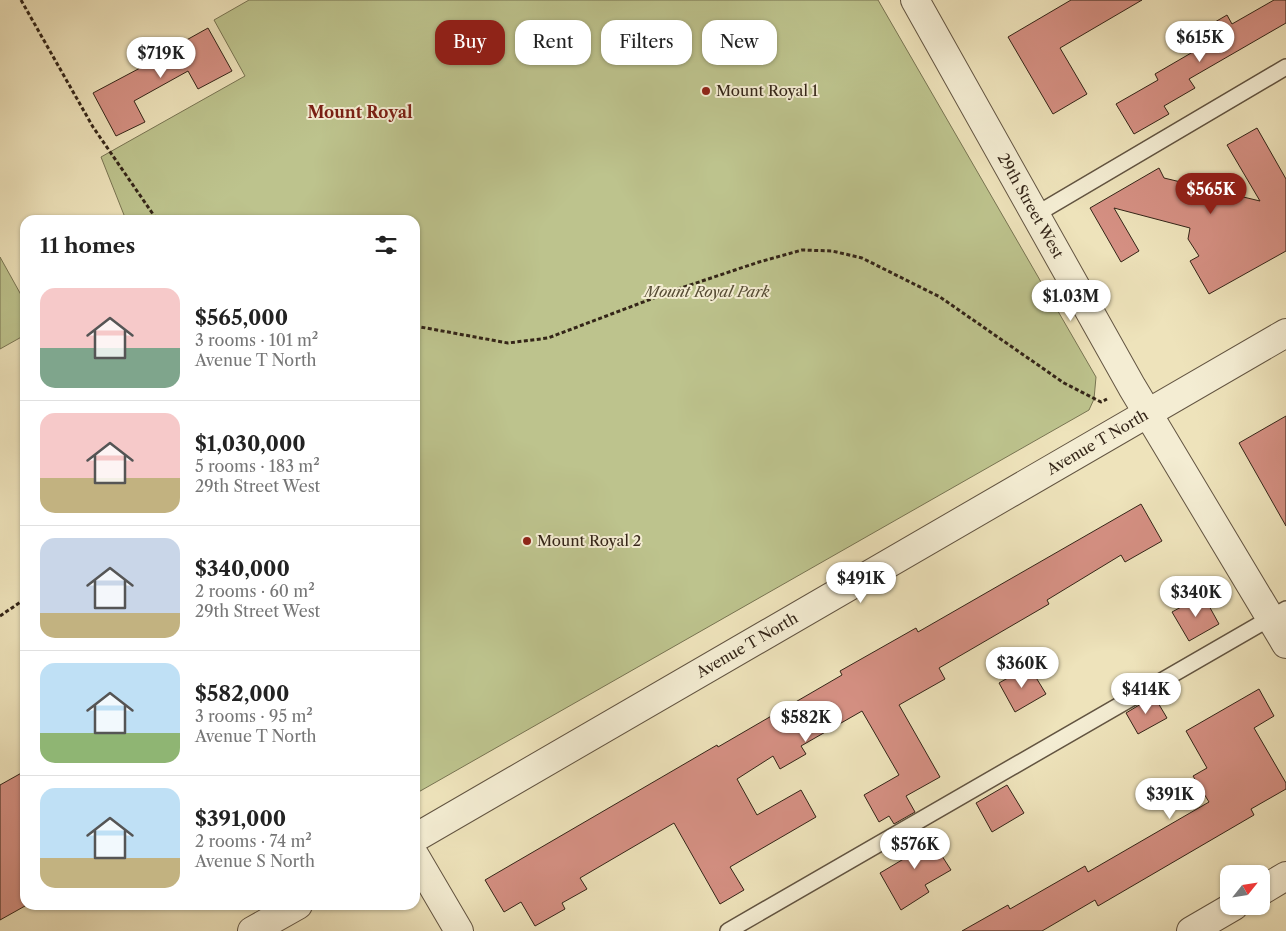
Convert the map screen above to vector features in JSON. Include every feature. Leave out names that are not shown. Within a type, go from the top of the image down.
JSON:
[{"type":"street","name":"29th Street West","points":[[923,3],[1035,215],[1132,387],[1278,613],[1286,644]]},
{"type":"street","name":"Avenue T North","points":[[420,835],[1286,333]]},
{"type":"street","points":[[420,865],[459,931]]},
{"type":"street","points":[[1270,886],[1286,876]]},
{"type":"street","points":[[252,931],[289,910]]},
{"type":"street","points":[[1191,931],[1220,914]]},
{"type":"lane","points":[[1035,215],[1286,67]]},
{"type":"lane","points":[[728,931],[1278,613]]},
{"type":"path","points":[[20,0],[93,127],[152,215]]},
{"type":"path","points":[[420,327],[508,344],[548,338],[675,290],[759,262],[802,250],[832,251],[862,258],[940,297],[1064,383],[1094,399],[1101,402],[1132,387]]},
{"type":"path","points":[[0,616],[20,603]]},
{"type":"green space","name":"Mount Royal Park","points":[[249,0],[878,0],[1096,377],[1094,399],[1089,410],[420,791],[420,215],[124,215],[101,157],[245,76],[214,20]]},
{"type":"green space","points":[[0,257],[20,293],[20,338],[0,349]]},
{"type":"building","points":[[1071,0],[1142,0],[1060,48],[1087,94],[1053,114],[1008,37]]},
{"type":"building","points":[[1274,0],[1286,0],[1286,23],[1189,79],[1195,88],[1164,106],[1169,114],[1134,134],[1116,104],[1158,80],[1155,74],[1210,42],[1203,29],[1227,15],[1232,24]]},
{"type":"building","points":[[208,28],[232,71],[198,89],[188,71],[134,101],[145,122],[116,136],[93,93],[157,59],[156,57]]},
{"type":"building","points":[[1257,128],[1286,179],[1286,251],[1209,294],[1190,261],[1199,256],[1188,239],[1190,228],[1114,208],[1139,251],[1121,262],[1090,208],[1159,168],[1164,178],[1260,201],[1227,145]]},
{"type":"building","points":[[1286,416],[1286,526],[1239,443]]},
{"type":"building","points":[[1141,504],[1162,541],[1125,562],[1121,555],[1047,600],[1049,604],[939,668],[945,679],[899,705],[940,777],[906,796],[915,812],[894,824],[889,816],[879,822],[864,795],[899,775],[862,711],[801,746],[806,754],[780,769],[773,756],[737,779],[757,815],[801,790],[816,817],[730,867],[744,890],[720,904],[674,823],[580,878],[587,889],[562,903],[565,909],[535,926],[521,902],[504,912],[485,880],[717,745],[718,747],[842,675],[840,671],[916,628],[918,632]]},
{"type":"building","points":[[1203,595],[1219,624],[1189,641],[1172,612]]},
{"type":"building","points":[[1029,666],[1046,694],[1015,712],[999,683]]},
{"type":"building","points":[[1259,689],[1274,716],[1254,728],[1286,783],[1286,789],[1251,809],[1254,815],[1098,906],[1095,900],[1042,931],[962,931],[1008,905],[1010,909],[1085,866],[1088,872],[1209,802],[1193,776],[1207,768],[1186,731]]},
{"type":"building","points":[[1154,696],[1167,718],[1138,734],[1126,713]]},
{"type":"building","points":[[20,774],[20,909],[0,920],[0,785]]},
{"type":"building","points":[[1007,785],[1024,813],[992,832],[976,803]]},
{"type":"building","points":[[924,828],[951,870],[925,885],[929,892],[901,910],[880,873],[912,854],[904,840]]},
{"type":"place","name":"Mount Royal 1","points":[[706,91]]},
{"type":"place","name":"Mount Royal 2","points":[[527,541]]},
{"type":"district","name":"Mount Royal","points":[[360,112]]}]
